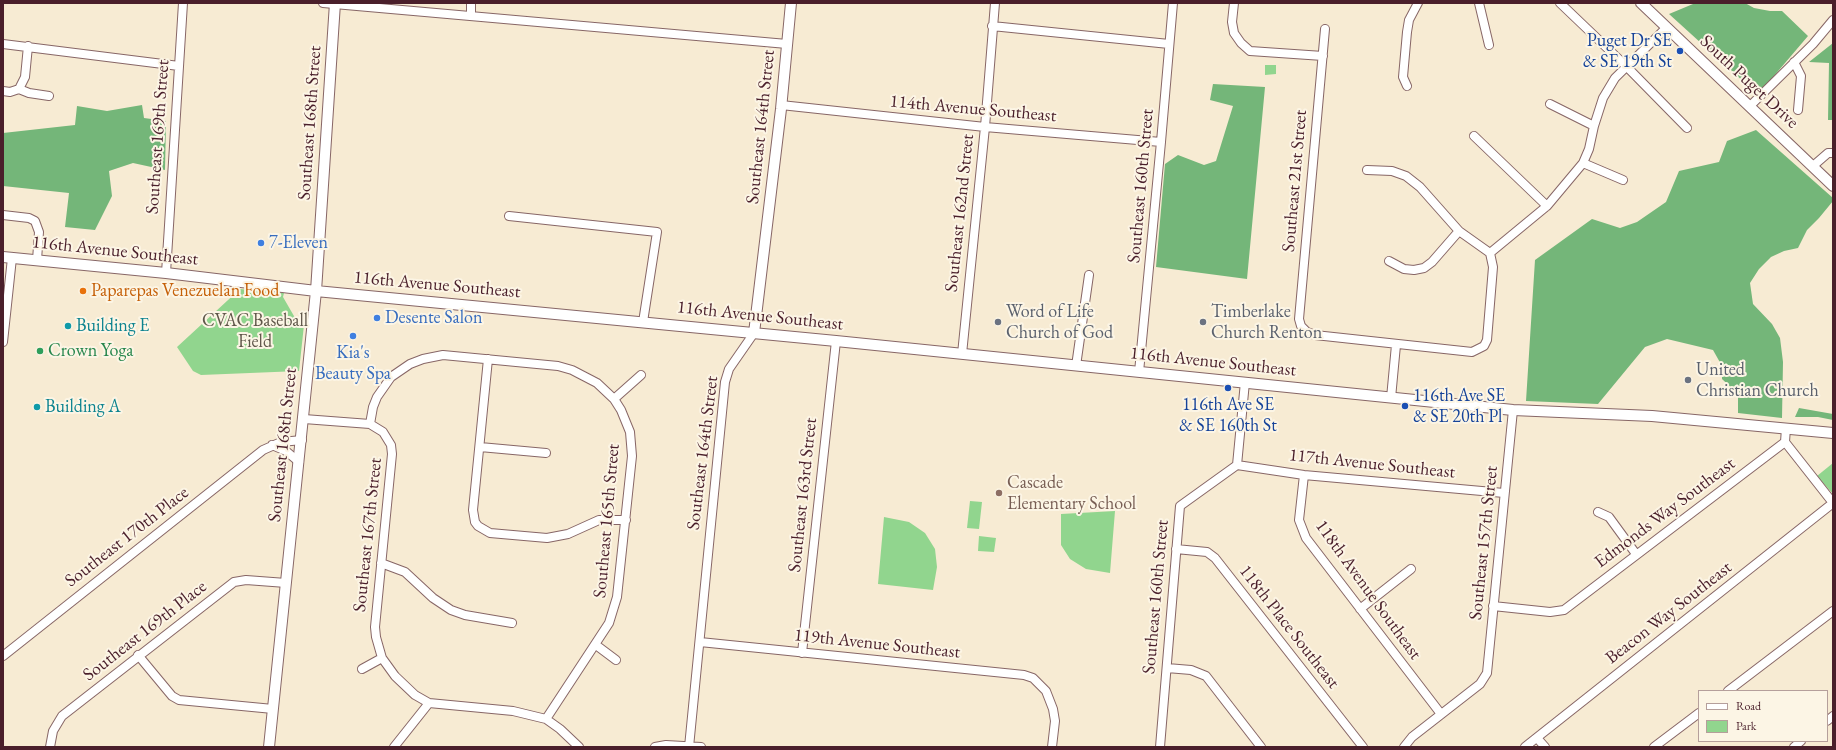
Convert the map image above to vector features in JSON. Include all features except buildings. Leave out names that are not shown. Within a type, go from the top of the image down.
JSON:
[{"type":"street","name":"Southeast 169th Street","points":[[166,273],[183,3]]},
{"type":"street","points":[[322,3],[787,44]]},
{"type":"street","points":[[471,3],[471,16]]},
{"type":"street","name":"Southeast 164th Street","points":[[689,746],[725,382],[729,369],[754,333],[781,105],[790,3]]},
{"type":"street","name":"Southeast 162nd Street","points":[[962,354],[985,127],[995,3]]},
{"type":"street","name":"Southeast 160th Street","points":[[1139,372],[1173,3]]},
{"type":"street","points":[[1234,3],[1232,22],[1234,33],[1241,43],[1250,51],[1323,56]]},
{"type":"street","points":[[1407,86],[1403,77],[1407,32],[1409,20],[1418,3]]},
{"type":"street","points":[[1479,3],[1489,45]]},
{"type":"street","points":[[1560,3],[1627,67],[1687,128]]},
{"type":"street","name":"South Puget Drive","points":[[1641,3],[1833,186]]},
{"type":"street","name":"Southeast 168th Street","points":[[270,747],[316,291],[335,4]]},
{"type":"street","points":[[1750,106],[1832,22]]},
{"type":"street","points":[[992,26],[1169,44]]},
{"type":"street","points":[[1490,253],[1547,206],[1583,163],[1589,149],[1594,126],[1603,98],[1615,78],[1666,28]]},
{"type":"street","name":"Southeast 21st Street","points":[[1325,29],[1299,320],[1301,326],[1307,332],[1315,335],[1396,345]]},
{"type":"street","points":[[3,44],[179,66]]},
{"type":"street","points":[[19,89],[25,77],[28,46]]},
{"type":"street","points":[[1794,62],[1801,76],[1798,110]]},
{"type":"street","points":[[3,91],[10,92],[19,89],[29,93],[49,96]]},
{"type":"street","points":[[1550,104],[1594,126]]},
{"type":"street","name":"114th Avenue Southeast","points":[[781,105],[985,127],[1161,142]]},
{"type":"street","points":[[1474,136],[1547,206]]},
{"type":"street","points":[[1813,166],[1828,153],[1833,153]]},
{"type":"street","points":[[1583,163],[1623,180]]},
{"type":"street","points":[[1367,170],[1392,171],[1406,176],[1420,187],[1459,231],[1490,253],[1494,267],[1487,340],[1484,346],[1472,352],[1396,345],[1391,398]]},
{"type":"street","points":[[3,215],[29,218],[35,222],[39,232],[37,260]]},
{"type":"street","points":[[509,216],[657,232],[643,322]]},
{"type":"street","points":[[1389,261],[1404,269],[1414,270],[1424,268],[1432,262],[1459,231]]},
{"type":"street","points":[[3,342],[7,257]]},
{"type":"street","name":"116th Avenue Southeast","points":[[7,257],[166,273],[316,291],[836,341],[1513,410],[1652,416],[1833,433]]},
{"type":"street","points":[[1076,366],[1089,275]]},
{"type":"street","name":"Southeast 163rd Street","points":[[802,653],[836,341]]},
{"type":"street","name":"Southeast 165th Street","points":[[370,424],[373,408],[382,387],[391,377],[410,364],[423,359],[443,355],[488,358],[558,366],[572,370],[597,383],[614,399],[625,419],[630,432],[632,445],[626,520],[617,597],[609,623],[596,645],[546,719]]},
{"type":"street","points":[[488,358],[473,510],[475,522],[478,526],[490,533],[547,538],[568,534],[599,520],[626,520]]},
{"type":"street","points":[[614,399],[641,375]]},
{"type":"street","points":[[1237,465],[1245,382]]},
{"type":"street","name":"Southeast 157th Street","points":[[1440,714],[1486,678],[1513,410]]},
{"type":"street","points":[[304,419],[370,424]]},
{"type":"street","name":"Southeast 167th Street","points":[[370,424],[383,432],[392,450],[375,627],[376,637],[382,658],[395,676],[403,685],[429,703]]},
{"type":"street","points":[[1786,428],[1785,442],[1833,503]]},
{"type":"street","name":"Southeast 170th Place","points":[[3,656],[264,450],[272,445],[282,442],[302,440]]},
{"type":"street","name":"Edmonds Way Southeast","points":[[1493,606],[1550,612],[1564,610],[1785,442]]},
{"type":"street","points":[[272,445],[286,451],[299,462]]},
{"type":"street","points":[[480,447],[546,453]]},
{"type":"street","name":"Southeast 160th Street","points":[[1160,747],[1180,506],[1237,465]]},
{"type":"street","name":"117th Avenue Southeast","points":[[1237,465],[1304,475],[1504,493]]},
{"type":"street","name":"118th Avenue Southeast","points":[[1304,475],[1299,520],[1302,530],[1440,714]]},
{"type":"street","name":"Beacon Way Southeast","points":[[1525,747],[1833,503]]},
{"type":"street","points":[[1598,512],[1609,517],[1636,554]]},
{"type":"street","name":"118th Place Southeast","points":[[1176,549],[1207,552],[1215,558],[1363,747]]},
{"type":"street","points":[[381,563],[405,572],[433,598],[451,610],[465,615],[512,623]]},
{"type":"street","points":[[1360,609],[1411,569]]},
{"type":"street","name":"Southeast 169th Place","points":[[50,747],[53,731],[62,716],[138,655],[234,582],[246,580],[286,583]]},
{"type":"street","points":[[1729,690],[1833,611]]},
{"type":"street","name":"119th Avenue Southeast","points":[[700,642],[1024,675],[1033,678],[1046,691],[1053,709],[1055,721],[1052,747]]},
{"type":"street","points":[[596,645],[616,660]]},
{"type":"street","points":[[138,655],[172,696],[178,700],[274,709]]},
{"type":"street","points":[[362,669],[382,658]]},
{"type":"street","points":[[1166,668],[1191,670],[1206,676],[1261,747]]},
{"type":"street","points":[[394,747],[429,703],[513,712],[546,719],[560,729],[579,747]]},
{"type":"street","points":[[1404,747],[1412,738],[1440,714]]},
{"type":"street","points":[[1654,747],[1698,714]]},
{"type":"street","points":[[1537,738],[1545,747]]},
{"type":"street","points":[[655,747],[666,745],[701,747]]},
{"type":"green space","points":[[1745,3],[1754,8],[1770,11],[1782,11],[1808,36],[1762,90],[1745,83],[1669,14],[1693,4]]},
{"type":"green space","points":[[1833,43],[1833,120],[1828,120],[1829,63],[1809,62]]},
{"type":"green space","points":[[1265,65],[1276,65],[1276,74],[1265,75]]},
{"type":"green space","points":[[1213,84],[1265,87],[1247,279],[1156,267],[1165,164],[1178,155],[1204,165],[1216,161],[1233,106],[1210,100]]},
{"type":"green space","points":[[142,105],[144,118],[166,121],[165,170],[133,163],[109,171],[112,196],[95,230],[65,227],[69,193],[3,186],[3,133],[75,125],[77,106],[107,111]]},
{"type":"green space","points":[[1756,130],[1833,198],[1833,201],[1807,230],[1798,248],[1784,251],[1771,257],[1759,269],[1750,283],[1753,304],[1772,324],[1780,338],[1783,362],[1782,418],[1738,413],[1738,394],[1722,379],[1722,366],[1713,350],[1667,339],[1645,347],[1598,404],[1526,401],[1535,260],[1592,219],[1620,228],[1637,222],[1666,202],[1679,171],[1719,162],[1727,141]]},
{"type":"green space","name":"CVAC Baseball Field","points":[[240,289],[284,293],[283,297],[298,323],[304,325],[299,371],[201,375],[193,371],[177,347]]},
{"type":"green space","points":[[1799,408],[1833,414],[1833,420],[1818,417],[1795,417]]},
{"type":"green space","points":[[1833,463],[1833,494],[1817,476]]},
{"type":"green space","points":[[970,501],[982,502],[979,529],[967,528]]},
{"type":"green space","points":[[1115,511],[1110,573],[1086,569],[1070,559],[1061,545],[1061,514]]},
{"type":"green space","points":[[884,517],[909,522],[925,533],[935,549],[937,567],[933,590],[878,584]]},
{"type":"green space","points":[[979,536],[996,538],[994,552],[978,551]]},
{"type":"place","name":"Puget Dr SE & SE 19th St","points":[[1680,51]]},
{"type":"place","name":"7-Eleven","points":[[261,243]]},
{"type":"place","name":"Paparepas Venezuelan Food","points":[[83,291]]},
{"type":"place","name":"Desente Salon","points":[[377,318]]},
{"type":"place","name":"Word of Life Church of God","points":[[998,322]]},
{"type":"place","name":"Timberlake Church Renton","points":[[1203,322]]},
{"type":"place","name":"Building E","points":[[68,326]]},
{"type":"place","name":"Kia's Beauty Spa","points":[[353,336]]},
{"type":"place","name":"Crown Yoga","points":[[40,351]]},
{"type":"place","name":"United Christian Church","points":[[1688,380]]},
{"type":"place","name":"116th Ave SE & SE 160th St","points":[[1228,388]]},
{"type":"place","name":"116th Ave SE & SE 20th Pl","points":[[1405,406]]},
{"type":"place","name":"Building A","points":[[37,407]]},
{"type":"place","name":"Cascade Elementary School","points":[[999,493]]}]
